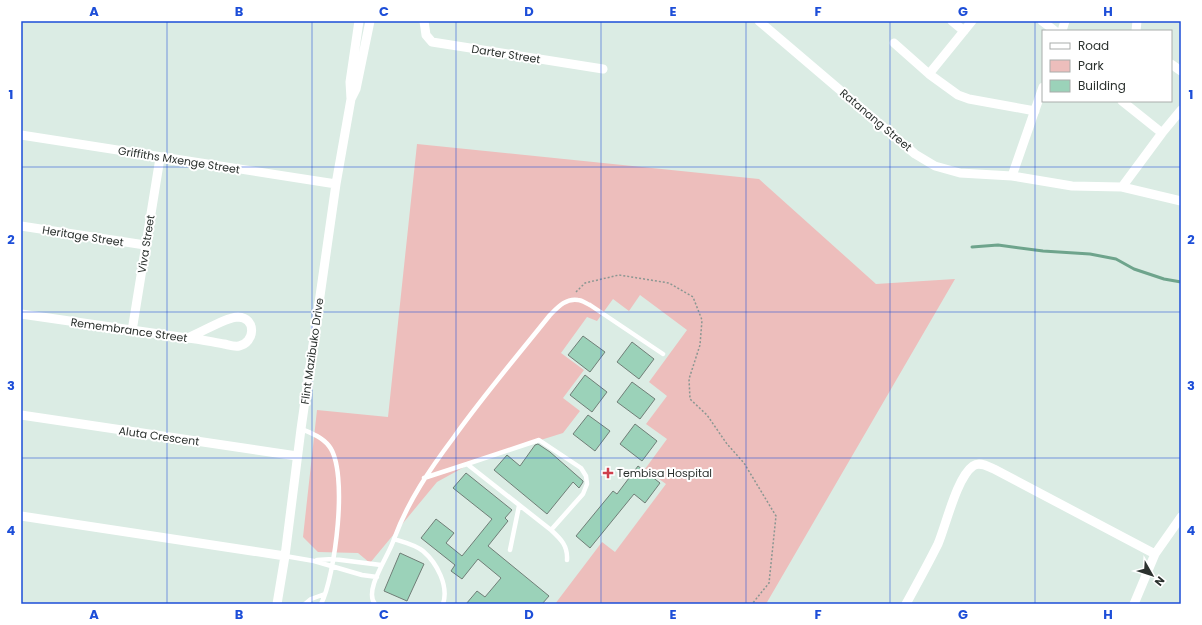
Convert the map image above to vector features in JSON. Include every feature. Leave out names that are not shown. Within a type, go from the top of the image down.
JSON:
[{"type":"street","name":"Flint Mazibuko Drive","points":[[277,604],[285,556],[297,456],[336,184],[351,98],[350,82],[358,21]]},
{"type":"street","name":"Flint Mazibuko Drive","points":[[351,98],[356,89],[370,21]]},
{"type":"street","name":"Darter Street","points":[[424,21],[426,35],[432,42],[603,69]]},
{"type":"street","name":"Ratanang Street","points":[[759,21],[924,161],[935,166],[960,173],[1012,176],[1072,186],[1122,187],[1181,201]]},
{"type":"street","points":[[952,21],[964,31]]},
{"type":"street","points":[[929,74],[972,21]]},
{"type":"street","points":[[1042,21],[1054,30]]},
{"type":"street","points":[[894,43],[929,74],[958,95],[969,99],[1035,111]]},
{"type":"street","points":[[1172,65],[1181,71]]},
{"type":"street","points":[[1012,176],[1042,90]]},
{"type":"street","points":[[1123,102],[1162,133]]},
{"type":"street","points":[[1122,187],[1181,110]]},
{"type":"street","name":"Griffiths Mxenge Street","points":[[21,135],[160,158],[336,184]]},
{"type":"street","name":"Viva Street","points":[[132,330],[160,158]]},
{"type":"street","name":"Heritage Street","points":[[21,226],[145,245]]},
{"type":"street","name":"Remembrance Street","points":[[21,314],[187,338],[238,347],[245,344],[250,338],[252,326],[248,320],[237,317],[216,324],[187,338]]},
{"type":"street","name":"Aluta Crescent","points":[[21,415],[297,456]]},
{"type":"street","points":[[906,604],[938,542],[955,494],[963,478],[974,465],[979,464],[994,469],[1155,554]]},
{"type":"street","points":[[21,516],[285,556]]},
{"type":"street","points":[[1134,604],[1155,554],[1181,517]]},
{"type":"lane","points":[[375,604],[371,597],[381,565],[392,545],[409,503],[424,478],[470,414],[550,315],[559,306],[567,301],[578,300],[590,305],[662,354]]},
{"type":"lane","points":[[301,429],[319,437],[330,446],[334,453],[338,482],[338,520],[333,559],[325,594],[321,604]]},
{"type":"lane","points":[[424,478],[539,440],[581,468],[586,476],[587,484],[583,494],[551,530]]},
{"type":"lane","points":[[467,464],[562,540],[566,548],[567,560]]},
{"type":"lane","points":[[510,550],[519,506]]},
{"type":"lane","points":[[394,539],[423,551],[433,562],[444,584],[446,597],[443,604]]},
{"type":"lane","points":[[285,556],[314,561],[362,575],[377,577]]},
{"type":"lane","points":[[314,561],[333,559],[381,565]]},
{"type":"lane","points":[[305,604],[311,599],[325,594]]},
{"type":"path","points":[[567,301],[585,283],[619,275],[669,283],[693,297],[702,320],[700,345],[689,379],[690,399],[707,415],[726,444],[744,463],[776,516],[769,583],[752,604]]},
{"type":"green space","name":"Tembisa Hospital","points":[[417,144],[759,179],[876,284],[955,279],[766,604],[555,604],[602,542],[615,552],[666,484],[645,469],[667,439],[646,424],[667,396],[649,382],[687,330],[640,295],[629,311],[613,299],[597,321],[587,317],[561,353],[584,370],[563,398],[580,411],[563,433],[477,460],[437,482],[370,563],[358,553],[318,552],[303,537],[317,410],[388,417]]},
{"type":"building","points":[[583,336],[605,352],[590,372],[568,355]]},
{"type":"building","points":[[632,342],[654,359],[639,379],[617,362]]},
{"type":"building","points":[[585,375],[607,392],[592,412],[570,395]]},
{"type":"building","points":[[632,382],[655,399],[640,419],[617,402]]},
{"type":"building","points":[[588,415],[610,431],[595,451],[573,434]]},
{"type":"building","points":[[635,424],[657,441],[642,461],[620,444]]},
{"type":"building","points":[[538,444],[550,452],[583,481],[579,488],[573,482],[547,514],[494,470],[507,455],[520,466],[535,445]]},
{"type":"building","points":[[638,466],[660,483],[645,503],[634,494],[590,548],[576,536],[613,491],[617,494]]},
{"type":"building","points":[[466,473],[512,510],[505,518],[508,521],[488,546],[549,596],[542,604],[466,604],[477,591],[485,597],[501,578],[478,559],[462,579],[451,571],[455,565],[421,538],[436,519],[454,533],[446,543],[462,556],[492,519],[453,488]]},
{"type":"building","points":[[400,553],[424,564],[407,601],[384,591]]},
{"type":"waterway","points":[[972,247],[998,245],[1043,251],[1090,254],[1116,259],[1134,269],[1164,279],[1181,282]]},
{"type":"place","name":"Tembisa Hospital","points":[[608,473]]}]
